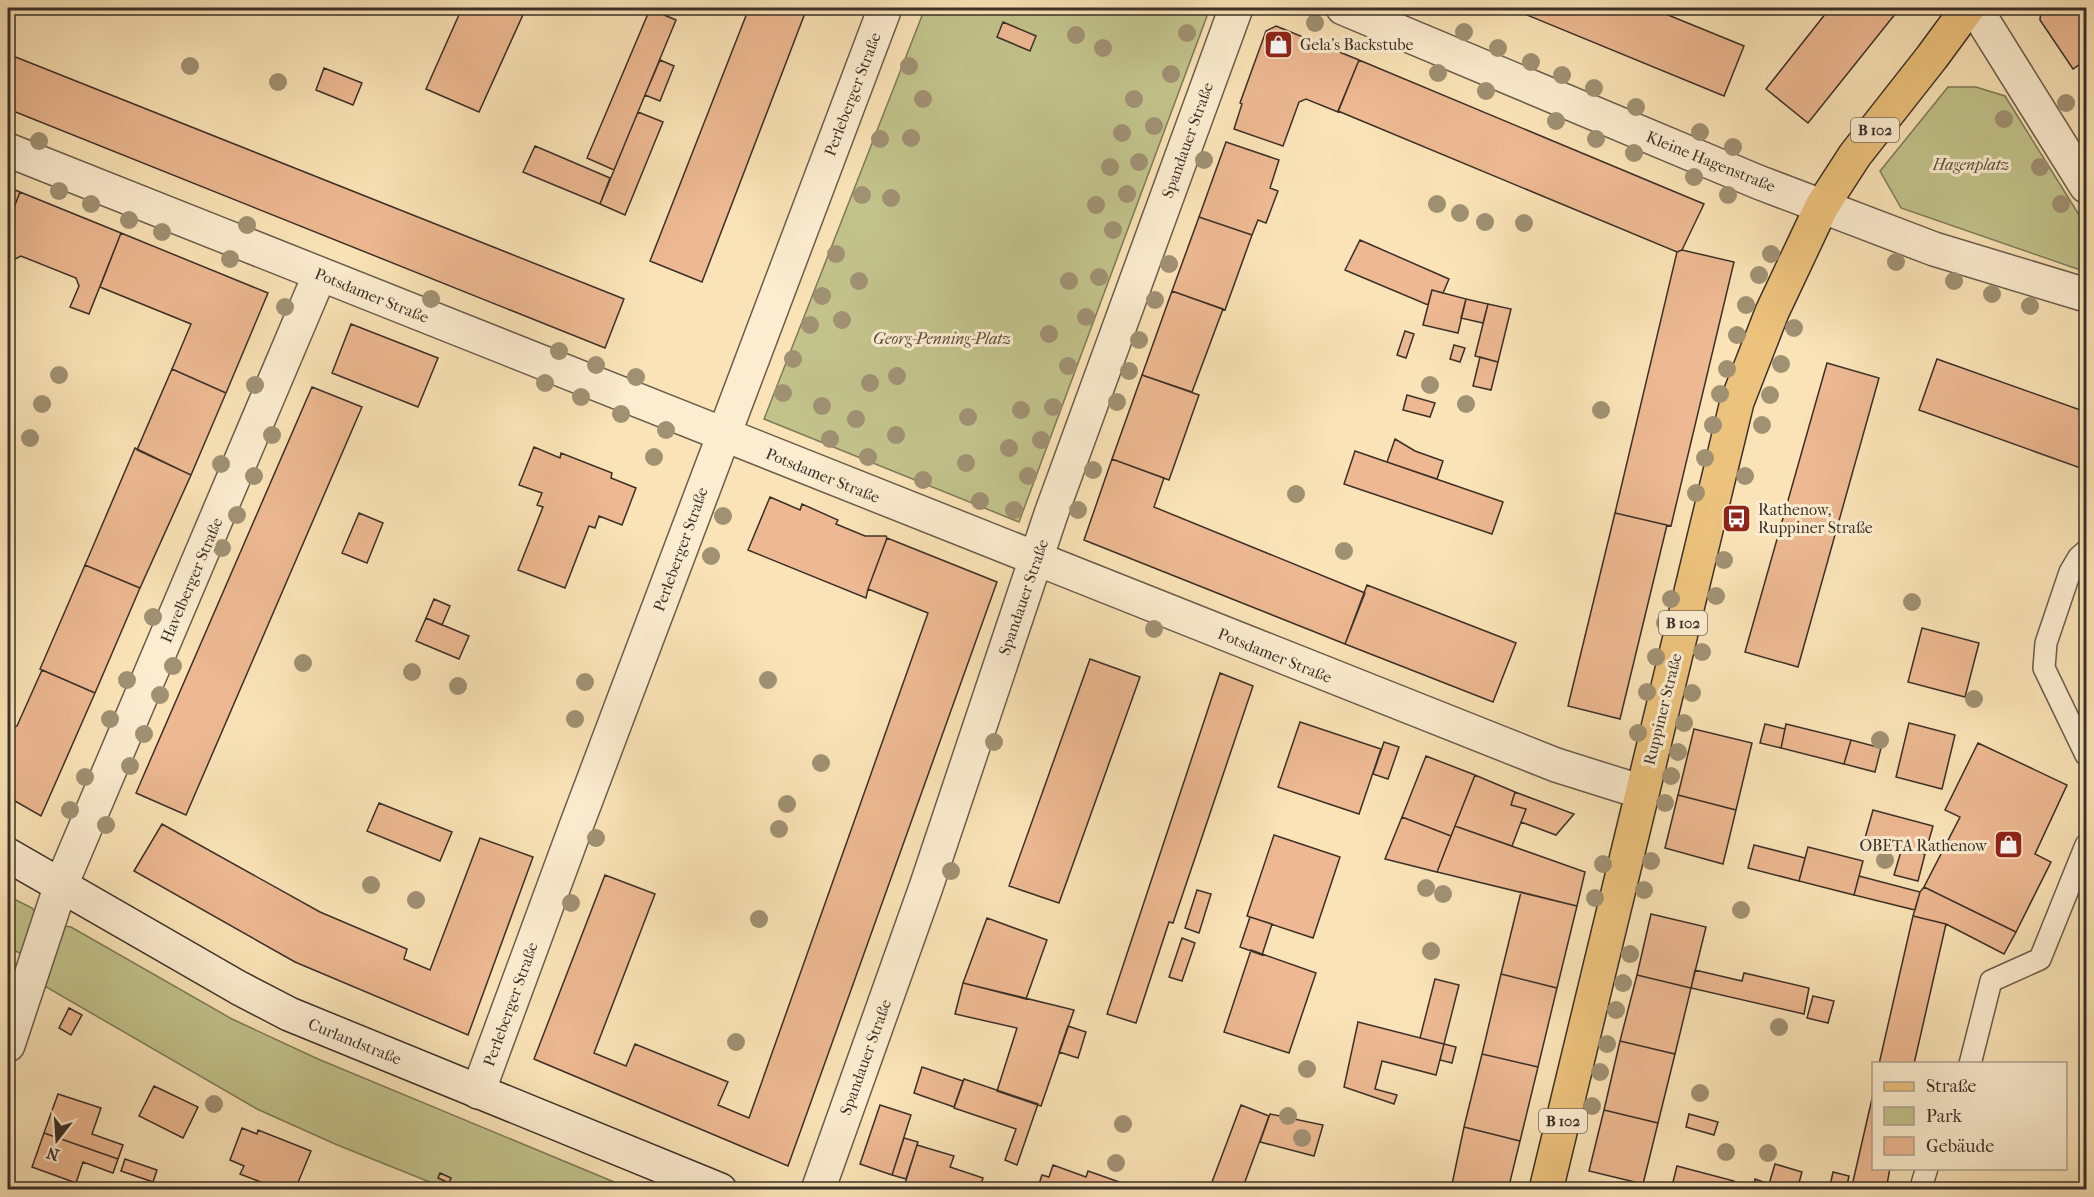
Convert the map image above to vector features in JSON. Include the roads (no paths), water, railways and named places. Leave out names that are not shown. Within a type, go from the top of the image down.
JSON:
[{"type":"main road","name":"B 102","points":[[1822,206],[1855,155],[1968,8]]},
{"type":"main road","name":"Ruppiner Straße","points":[[1546,1190],[1737,402],[1772,312],[1822,206]]},
{"type":"street","name":"Perleberger Straße","points":[[478,1092],[885,8]]},
{"type":"street","name":"Spandauer Straße","points":[[818,1190],[922,898],[1036,560],[1236,8]]},
{"type":"street","name":"Kleine Hagenstraße","points":[[1343,8],[1758,182],[1934,249],[2086,295]]},
{"type":"street","points":[[1975,8],[2086,186]]},
{"type":"street","name":"Potsdamer Straße","points":[[8,150],[1556,765],[1642,792]]},
{"type":"street","name":"Havelberger Straße","points":[[8,1045],[61,885],[320,274]]},
{"type":"street","name":"Curlandstraße","points":[[8,855],[239,988],[289,1014],[718,1189]]},
{"type":"lane","points":[[2086,551],[2079,557],[2070,572],[2046,643],[2044,668],[2086,754]]},
{"type":"lane","points":[[1971,1062],[1991,981],[2040,959],[2086,845]]},
{"type":"place","name":"Gela's Backstube","points":[[1279,44]]},
{"type":"place","name":"Rathenow, Ruppiner Straße","points":[[1737,518]]},
{"type":"place","name":"OBETA Rathenow","points":[[2008,845]]},
{"type":"park label","name":"Hagenplatz","points":[[1971,164]]},
{"type":"park label","name":"Georg-Penning-Platz","points":[[942,338]]}]
